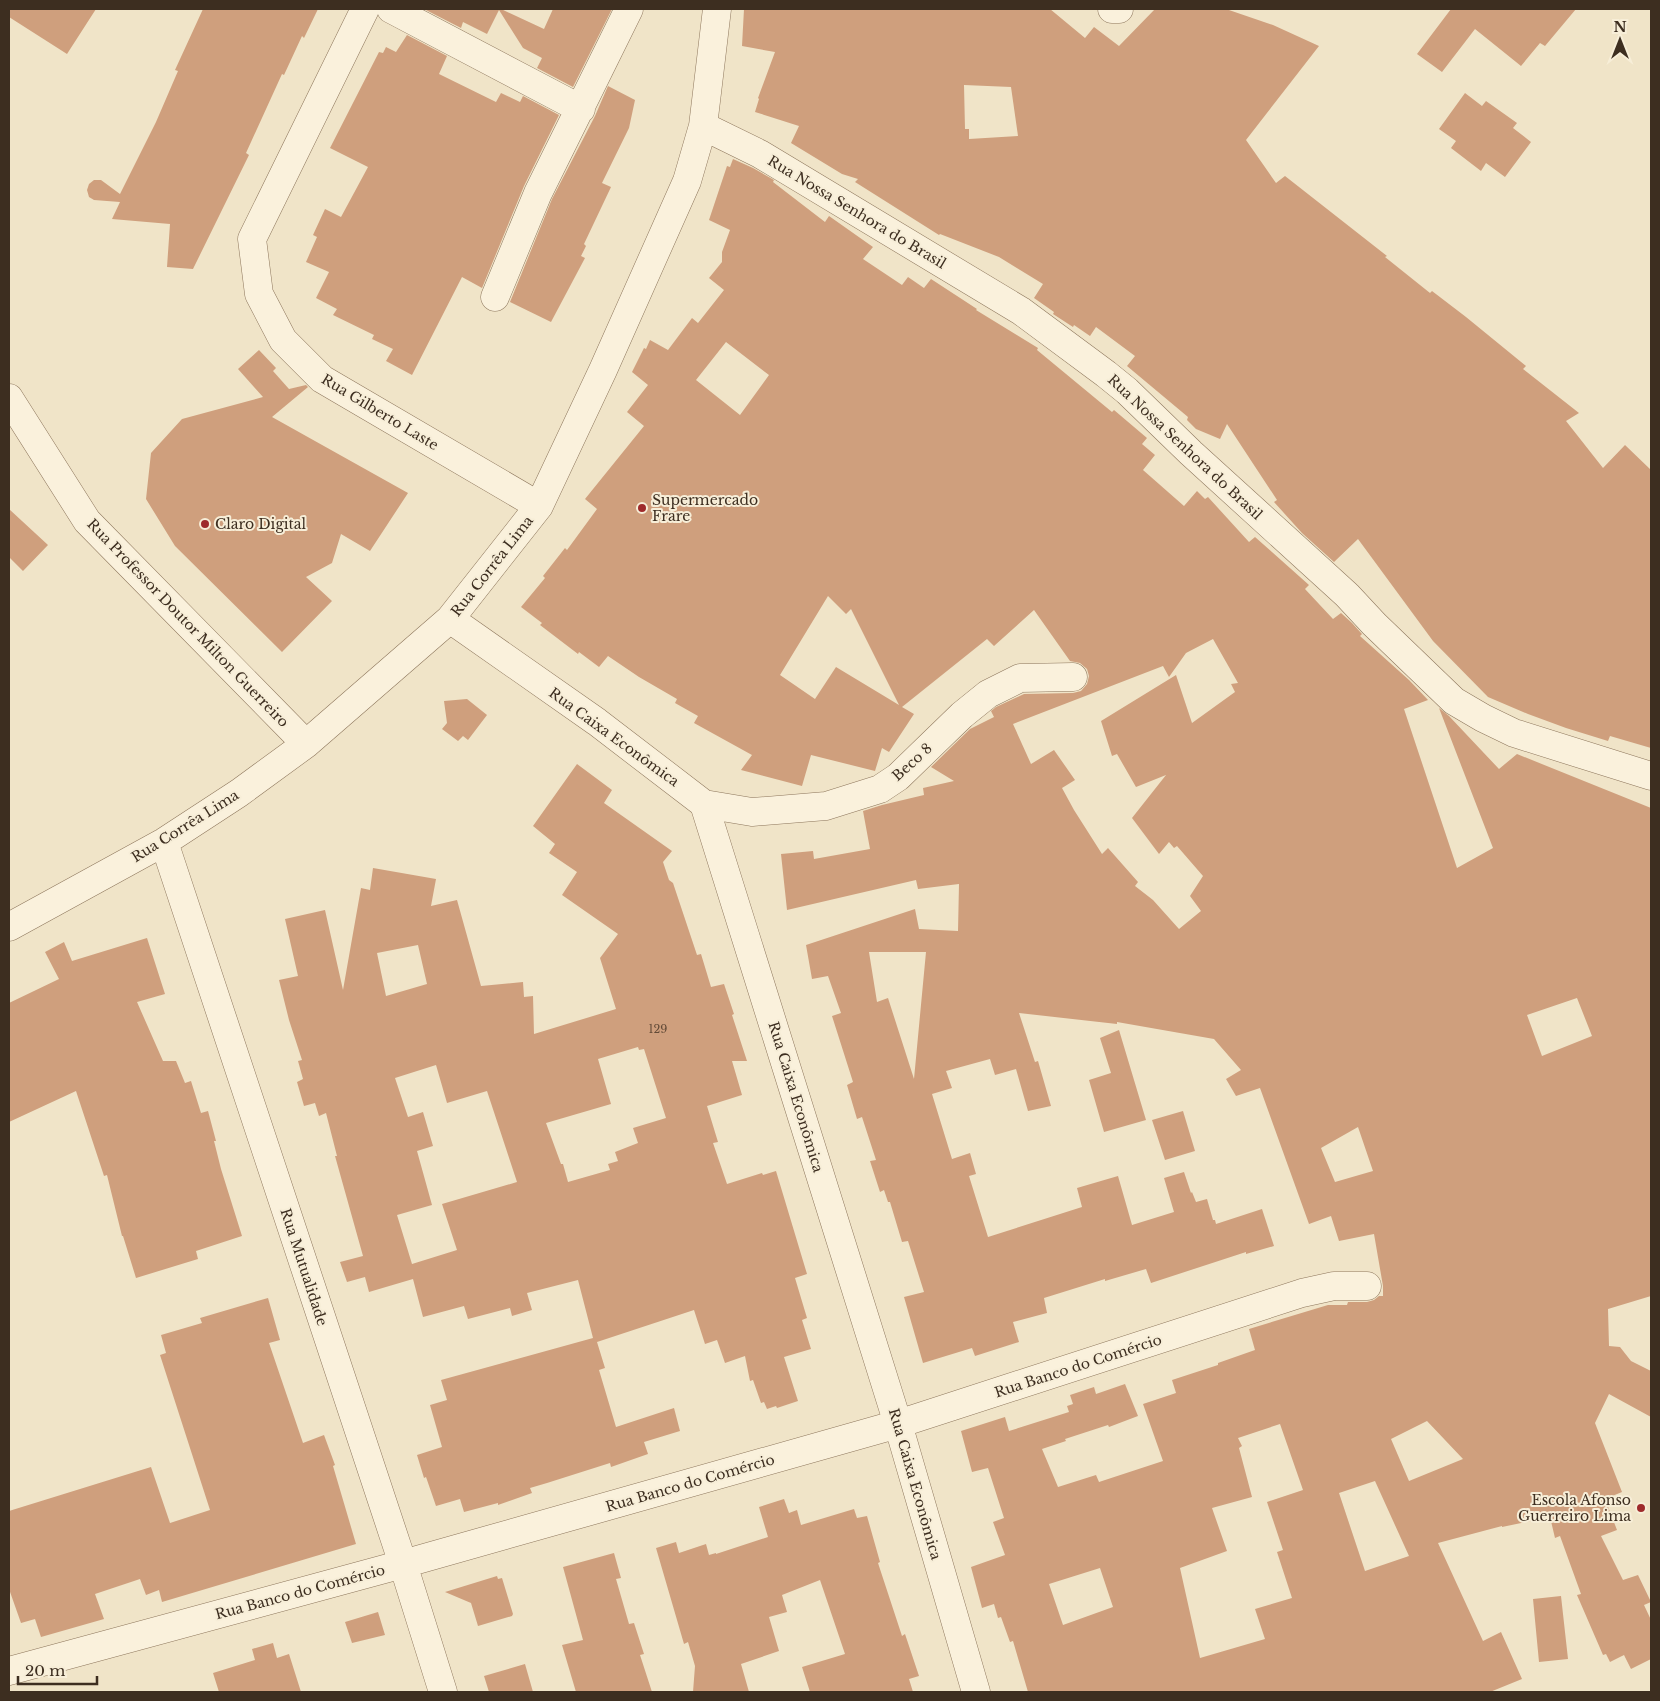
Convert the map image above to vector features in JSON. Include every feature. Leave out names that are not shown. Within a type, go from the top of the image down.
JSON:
[{"type":"street","name":"Rua Gilberto Laste","points":[[365,9],[252,239],[259,294],[283,340],[322,379],[539,506]]},
{"type":"street","points":[[391,9],[581,109]]},
{"type":"street","points":[[495,297],[538,193],[629,9]]},
{"type":"street","name":"Rua Corrêa Lima","points":[[9,927],[164,842],[239,793],[306,744],[450,619],[539,506],[607,361],[687,181],[703,126],[717,9]]},
{"type":"street","name":"Rua Nossa Senhora do Brasil","points":[[703,126],[760,154],[1021,311],[1106,374],[1191,454],[1347,595],[1374,624],[1454,701],[1514,733],[1651,776]]},
{"type":"street","name":"Rua Professor Doutor Milton Guerreiro","points":[[9,398],[87,521],[306,744]]},
{"type":"street","name":"Rua Caixa Econômica","points":[[450,619],[597,722],[704,804],[898,1424],[976,1692]]},
{"type":"street","name":"Beco 8","points":[[704,804],[752,812],[826,806],[880,789],[898,777],[962,715],[988,694],[1020,678],[1073,677]]},
{"type":"street","name":"Rua Mutualidade","points":[[164,842],[443,1692]]},
{"type":"street","name":"Rua Banco do Comércio","points":[[9,1671],[402,1564],[898,1424],[1302,1293],[1334,1286],[1367,1286]]},
{"type":"building","points":[[9,9],[96,9],[67,54],[9,17]]},
{"type":"building","points":[[203,9],[318,9],[304,38],[302,36],[284,75],[282,74],[246,153],[249,155],[193,269],[167,267],[170,224],[112,219],[120,202],[94,200],[89,197],[87,190],[89,184],[94,180],[101,180],[120,194],[156,122],[178,71],[175,70]]},
{"type":"building","points":[[424,9],[501,9],[544,29],[553,9],[612,9],[573,87],[537,68],[542,58],[523,48],[499,10],[487,34],[463,22],[461,28]]},
{"type":"building","points":[[744,9],[1050,9],[1085,38],[1094,27],[1119,46],[1155,9],[1226,9],[1273,25],[1319,46],[1246,140],[1276,183],[1285,176],[1387,256],[1385,257],[1430,293],[1432,291],[1526,366],[1523,369],[1579,413],[1566,421],[1603,468],[1625,445],[1651,470],[1651,748],[1610,736],[1608,741],[1566,728],[1488,697],[1433,641],[1358,539],[1334,562],[1302,533],[1274,502],[1277,500],[1227,424],[1220,439],[1196,429],[1187,420],[1188,417],[1127,366],[1135,356],[1096,327],[1090,336],[1074,325],[1073,327],[1053,314],[1054,312],[1034,298],[1043,284],[999,257],[939,235],[855,182],[858,179],[842,174],[791,143],[799,126],[755,112],[758,98],[775,52],[742,46]],"holes":[[[964,85],[1011,87],[1018,136],[969,139],[969,129],[965,129]]]},
{"type":"building","points":[[1451,9],[1576,9],[1545,46],[1540,43],[1521,66],[1475,29],[1442,72],[1417,54]]},
{"type":"building","points":[[407,35],[447,56],[439,74],[496,102],[501,93],[520,102],[523,96],[559,115],[524,186],[482,288],[462,277],[412,375],[386,361],[393,349],[372,339],[374,335],[333,315],[337,309],[316,298],[329,272],[306,262],[317,237],[313,235],[325,209],[341,217],[368,167],[330,148],[379,52],[383,53],[386,47],[396,52]]},
{"type":"building","points":[[608,86],[635,100],[629,128],[602,183],[611,187],[584,244],[586,246],[581,256],[585,258],[551,322],[510,302],[552,199],[595,116]]},
{"type":"building","points":[[1465,93],[1482,106],[1486,101],[1517,123],[1513,128],[1531,142],[1505,177],[1486,163],[1481,171],[1451,148],[1456,141],[1439,129]]},
{"type":"building","points":[[733,159],[753,168],[774,180],[773,182],[825,222],[829,216],[873,247],[863,259],[902,285],[908,277],[924,288],[931,279],[976,310],[1038,348],[1037,350],[1112,412],[1114,410],[1147,438],[1142,444],[1155,455],[1143,470],[1184,506],[1197,491],[1205,499],[1208,497],[1249,542],[1255,537],[1309,585],[1305,589],[1333,619],[1341,613],[1352,623],[1362,634],[1360,636],[1409,680],[1428,700],[1404,709],[1457,868],[1493,848],[1439,708],[1449,716],[1499,769],[1517,754],[1651,808],[1651,1296],[1608,1309],[1609,1346],[1620,1347],[1631,1361],[1651,1371],[1651,1417],[1609,1394],[1595,1423],[1622,1492],[1605,1499],[1617,1530],[1601,1536],[1623,1580],[1638,1575],[1651,1602],[1644,1605],[1651,1620],[1651,1659],[1631,1669],[1624,1655],[1610,1662],[1606,1654],[1603,1655],[1577,1595],[1581,1594],[1560,1536],[1555,1538],[1550,1517],[1502,1526],[1438,1543],[1483,1641],[1501,1632],[1522,1679],[1490,1692],[1028,1692],[1013,1641],[1010,1642],[1001,1617],[998,1618],[994,1604],[982,1608],[971,1567],[1005,1555],[993,1522],[1004,1518],[988,1468],[972,1472],[961,1431],[1005,1417],[1009,1431],[1069,1412],[1067,1406],[1073,1404],[1070,1395],[1094,1387],[1096,1394],[1125,1384],[1138,1416],[1109,1427],[1108,1425],[1065,1439],[1066,1441],[1042,1449],[1058,1487],[1096,1475],[1099,1482],[1163,1461],[1143,1404],[1176,1393],[1172,1380],[1218,1365],[1218,1363],[1255,1350],[1249,1329],[1328,1305],[1367,1302],[1383,1296],[1374,1234],[1339,1241],[1331,1216],[1309,1224],[1260,1088],[1236,1096],[1226,1079],[1241,1070],[1214,1039],[1117,1022],[1117,1024],[1019,1013],[1035,1062],[1038,1061],[1051,1106],[1028,1111],[1016,1069],[995,1075],[990,1059],[946,1071],[952,1088],[932,1094],[952,1159],[970,1153],[976,1174],[969,1176],[988,1237],[1082,1207],[1077,1188],[1118,1176],[1132,1225],[1174,1212],[1164,1178],[1184,1172],[1196,1202],[1207,1199],[1216,1224],[1262,1209],[1274,1246],[1246,1254],[1246,1252],[1151,1283],[1146,1269],[1105,1281],[1105,1279],[1044,1298],[1047,1313],[1013,1322],[1019,1342],[975,1356],[972,1348],[923,1363],[904,1297],[924,1292],[908,1241],[902,1242],[890,1202],[888,1202],[884,1190],[880,1192],[870,1161],[876,1160],[862,1117],[857,1119],[847,1085],[853,1082],[832,1016],[841,1013],[828,976],[812,979],[806,945],[915,909],[919,929],[958,931],[959,884],[918,889],[916,880],[787,910],[781,854],[813,851],[814,859],[870,849],[863,811],[924,795],[923,788],[954,781],[931,767],[970,729],[994,717],[991,711],[1024,694],[1073,693],[1081,691],[1087,684],[1089,676],[1087,669],[1080,663],[1070,661],[1034,610],[994,646],[987,639],[902,707],[914,714],[889,752],[882,748],[875,771],[811,755],[802,786],[741,770],[752,755],[694,723],[698,716],[675,703],[677,699],[608,656],[599,667],[579,652],[578,654],[540,625],[542,623],[521,607],[545,578],[543,576],[565,548],[567,550],[597,509],[585,499],[644,426],[627,412],[648,385],[632,372],[644,348],[646,349],[650,340],[668,350],[692,318],[698,323],[724,290],[709,278],[722,262],[722,252],[730,230],[709,220],[727,166],[730,167]],"holes":[[[726,342],[769,375],[740,415],[696,380]],[[828,596],[846,614],[851,609],[899,705],[836,667],[815,699],[780,675]],[[1213,639],[1238,683],[1231,684],[1235,692],[1192,723],[1176,675],[1101,721],[1112,756],[1117,754],[1136,787],[1166,775],[1132,818],[1159,854],[1169,842],[1174,848],[1177,846],[1203,876],[1190,896],[1201,911],[1179,929],[1153,900],[1135,886],[1138,882],[1108,848],[1102,854],[1062,788],[1075,780],[1054,750],[1031,764],[1013,724],[1163,666],[1169,677],[1186,653]],[[869,952],[926,952],[914,1079],[888,998],[877,1002]],[[1577,998],[1592,1036],[1542,1056],[1527,1015]],[[1358,1127],[1373,1171],[1335,1182],[1321,1148]],[[1427,1421],[1463,1459],[1409,1481],[1391,1439]],[[1280,1424],[1303,1490],[1267,1502],[1283,1550],[1277,1552],[1292,1598],[1255,1609],[1265,1639],[1200,1658],[1180,1568],[1227,1551],[1212,1508],[1252,1497],[1239,1448],[1242,1446],[1238,1438]],[[1375,1481],[1409,1556],[1365,1571],[1339,1493]],[[1100,1568],[1113,1607],[1063,1625],[1049,1584]]]},
{"type":"building","name":"Claro Digital","points":[[259,350],[276,368],[273,371],[289,389],[306,385],[308,387],[272,417],[408,493],[370,551],[341,534],[332,563],[306,577],[332,601],[282,652],[175,546],[146,499],[151,453],[182,419],[263,397],[238,369]]},
{"type":"building","points":[[9,509],[48,545],[23,571],[9,557]]},
{"type":"building","points":[[467,699],[487,715],[468,740],[463,736],[458,741],[442,729],[447,723],[444,701]]},
{"type":"building","points":[[577,764],[612,790],[604,803],[672,851],[663,862],[669,880],[673,883],[697,955],[701,954],[711,987],[724,984],[747,1061],[732,1061],[742,1095],[707,1106],[718,1142],[713,1143],[727,1184],[762,1173],[763,1175],[776,1171],[807,1274],[795,1278],[807,1318],[802,1320],[811,1349],[784,1357],[798,1401],[777,1408],[776,1406],[767,1409],[764,1402],[761,1403],[753,1380],[750,1381],[745,1356],[725,1363],[717,1340],[705,1344],[694,1310],[597,1342],[605,1368],[599,1370],[616,1427],[674,1408],[680,1431],[644,1442],[648,1454],[611,1467],[610,1463],[530,1488],[532,1493],[498,1505],[498,1503],[464,1512],[460,1499],[436,1506],[417,1455],[442,1447],[430,1405],[447,1400],[441,1380],[593,1338],[578,1280],[527,1293],[532,1310],[512,1316],[510,1308],[468,1319],[464,1306],[423,1317],[413,1279],[369,1292],[365,1277],[347,1282],[340,1262],[363,1256],[335,1156],[337,1156],[326,1113],[319,1116],[315,1103],[304,1106],[297,1082],[303,1079],[298,1061],[302,1060],[279,980],[298,976],[285,919],[325,910],[343,990],[361,888],[370,890],[373,868],[436,879],[431,906],[457,900],[481,986],[523,982],[524,997],[533,996],[534,1034],[616,1009],[600,958],[618,934],[562,895],[577,872],[549,853],[555,844],[533,826]],"holes":[[[418,945],[427,984],[386,996],[377,953]],[[638,1047],[639,1050],[644,1049],[666,1118],[633,1128],[638,1143],[615,1152],[618,1161],[608,1164],[610,1170],[568,1182],[563,1164],[561,1164],[546,1123],[611,1104],[598,1059]],[[436,1065],[447,1103],[487,1091],[517,1182],[442,1204],[457,1250],[412,1264],[397,1215],[432,1205],[417,1151],[433,1146],[423,1112],[408,1117],[395,1078]]]},
{"type":"building","points":[[147,938],[165,994],[137,1002],[163,1061],[176,1061],[185,1083],[191,1081],[201,1113],[208,1111],[221,1169],[242,1236],[196,1251],[198,1259],[136,1278],[122,1236],[107,1175],[104,1176],[76,1091],[9,1122],[9,1003],[59,979],[45,952],[64,942],[72,961]]},
{"type":"building","points":[[1119,1030],[1146,1120],[1104,1132],[1089,1080],[1111,1073],[1100,1038]]},
{"type":"building","points":[[1183,1111],[1195,1151],[1165,1160],[1152,1120]]},
{"type":"building","points":[[268,1298],[280,1340],[269,1343],[303,1443],[324,1435],[335,1465],[333,1466],[356,1544],[162,1602],[159,1590],[146,1595],[140,1579],[95,1594],[104,1619],[41,1637],[35,1619],[21,1623],[9,1589],[9,1511],[151,1467],[170,1523],[210,1510],[160,1355],[166,1353],[161,1335],[202,1323],[200,1318]]},
{"type":"building","points":[[784,1499],[789,1513],[797,1510],[801,1525],[854,1509],[857,1518],[867,1516],[880,1562],[878,1563],[902,1636],[905,1634],[919,1676],[909,1679],[913,1692],[810,1692],[802,1667],[845,1654],[820,1580],[782,1595],[787,1612],[769,1617],[779,1651],[741,1664],[749,1692],[693,1692],[695,1666],[688,1642],[684,1644],[656,1548],[676,1542],[679,1553],[706,1544],[709,1555],[768,1537],[759,1507]]},
{"type":"building","points":[[614,1553],[621,1578],[616,1579],[629,1624],[634,1623],[644,1654],[640,1655],[652,1692],[576,1692],[562,1645],[583,1640],[563,1567]]},
{"type":"building","points":[[497,1576],[498,1579],[502,1578],[512,1616],[478,1626],[471,1603],[445,1592]]},
{"type":"building","points":[[1561,1596],[1568,1659],[1539,1662],[1533,1599]]},
{"type":"building","points":[[378,1612],[385,1635],[352,1643],[345,1622]]},
{"type":"building","points":[[273,1643],[277,1658],[289,1654],[301,1692],[219,1692],[213,1673],[255,1660],[252,1649]]},
{"type":"building","points":[[525,1664],[533,1692],[489,1692],[484,1676]]},
{"type":"place","name":"Supermercado Frare","points":[[642,508]]},
{"type":"place","name":"Claro Digital","points":[[205,524]]},
{"type":"place","name":"Escola Afonso Guerreiro Lima","points":[[1641,1508]]}]
